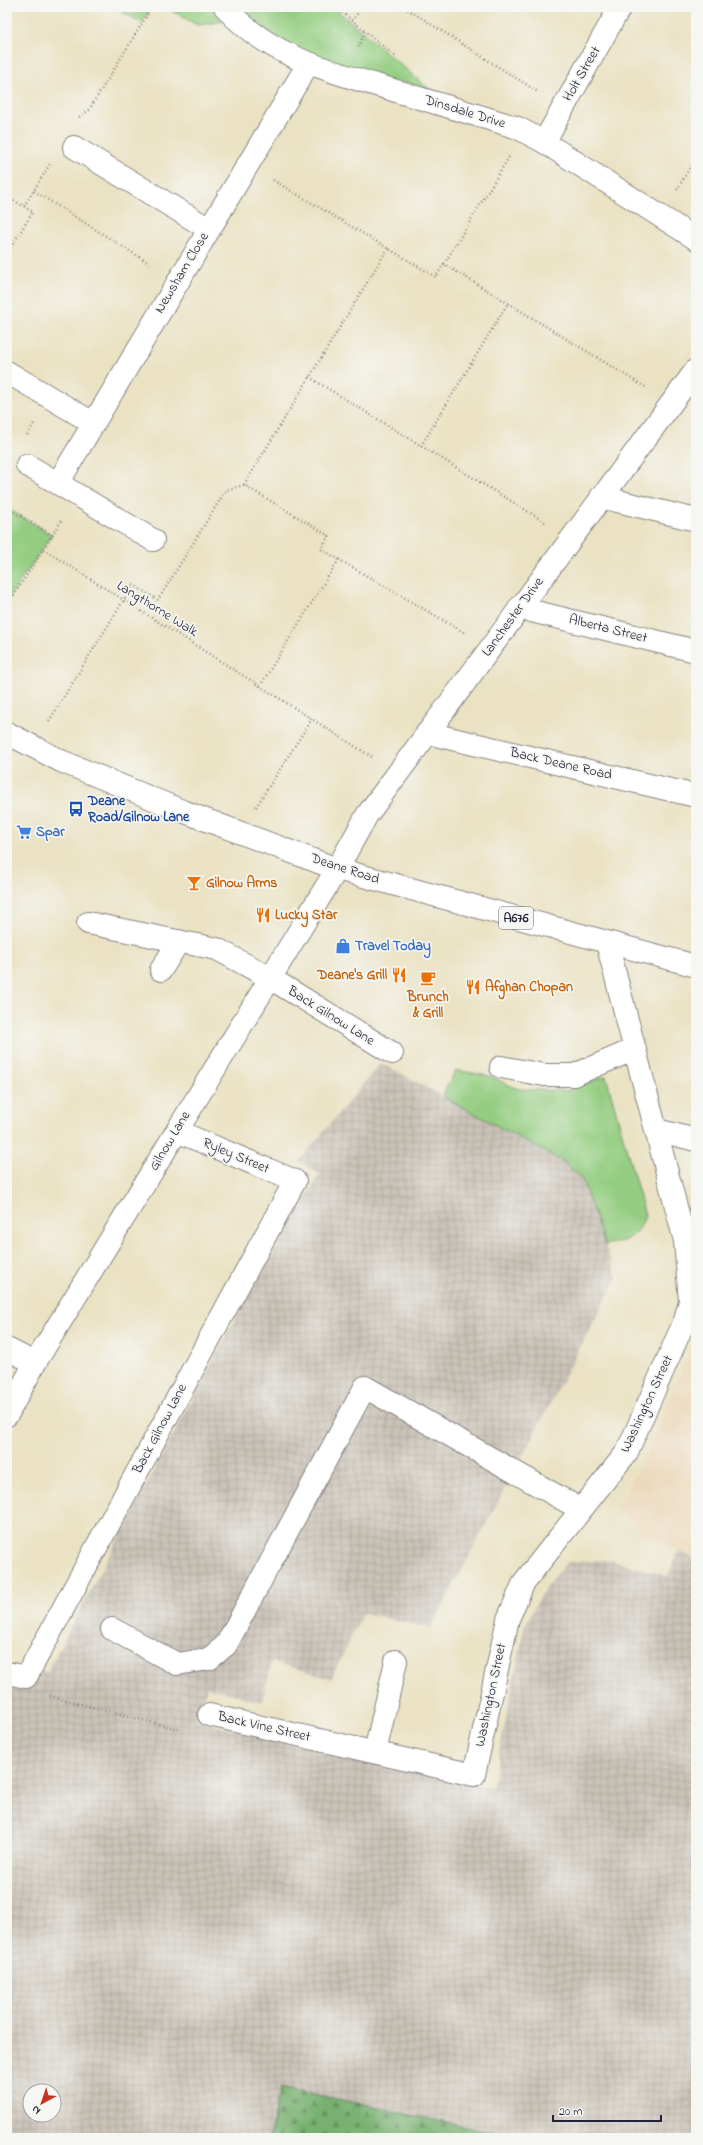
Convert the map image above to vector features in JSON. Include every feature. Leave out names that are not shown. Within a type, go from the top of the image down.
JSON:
[{"type":"street","name":"Dinsdale Drive","points":[[225,7],[241,25],[273,46],[308,64],[524,131],[544,142],[696,239]]},
{"type":"street","name":"Holt Street","points":[[544,142],[620,7]]},
{"type":"street","name":"Newsham Close","points":[[58,483],[308,64]]},
{"type":"street","points":[[74,147],[209,229]]},
{"type":"street","points":[[7,372],[93,423]]},
{"type":"street","name":"Lanchester Drive","points":[[337,869],[367,815],[571,537],[671,403],[695,374]]},
{"type":"street","points":[[27,466],[152,540]]},
{"type":"street","points":[[601,497],[696,520]]},
{"type":"street","name":"Alberta Street","points":[[519,608],[696,651]]},
{"type":"street","name":"Deane Road","points":[[7,733],[68,764],[185,812],[337,869],[696,966]]},
{"type":"street","name":"Back Deane Road","points":[[427,733],[696,796]]},
{"type":"street","name":"Gilnow Lane","points":[[7,1415],[34,1363],[337,869]]},
{"type":"street","name":"Back Gilnow Lane","points":[[88,923],[217,949],[270,978],[392,1053]]},
{"type":"street","points":[[161,970],[179,941]]},
{"type":"street","name":"Washington Street","points":[[474,1775],[508,1619],[524,1582],[627,1452],[685,1320],[690,1301],[685,1241],[607,943]]},
{"type":"street","points":[[500,1067],[544,1075],[574,1075],[635,1049]]},
{"type":"street","points":[[656,1130],[696,1140]]},
{"type":"street","name":"Ryley Street","points":[[177,1131],[295,1181]]},
{"type":"street","name":"Back Gilnow Lane","points":[[16,1675],[295,1181]]},
{"type":"street","points":[[7,1349],[34,1363]]},
{"type":"street","points":[[112,1629],[177,1664],[209,1659],[226,1645],[365,1387],[580,1510]]},
{"type":"street","points":[[375,1752],[396,1661]]},
{"type":"street","name":"Back Vine Street","points":[[209,1715],[474,1775]]},
{"type":"path","points":[[76,121],[81,115],[89,110],[152,7]]},
{"type":"path","points":[[352,21],[362,7]]},
{"type":"path","points":[[404,7],[563,108]]},
{"type":"path","points":[[247,165],[436,277],[524,131]]},
{"type":"path","points":[[662,217],[696,157]]},
{"type":"path","points":[[24,206],[53,160]]},
{"type":"path","points":[[34,191],[178,281]]},
{"type":"path","points":[[7,196],[33,212],[7,253]]},
{"type":"path","points":[[34,746],[133,585],[158,600],[226,490],[244,485],[388,248]]},
{"type":"path","points":[[444,264],[671,403]]},
{"type":"path","points":[[421,446],[508,303]]},
{"type":"path","points":[[309,377],[571,537]]},
{"type":"path","points":[[26,437],[50,398]]},
{"type":"path","points":[[244,485],[329,536],[321,549],[490,648]]},
{"type":"path","points":[[7,606],[78,495]]},
{"type":"path","points":[[7,508],[52,535]]},
{"type":"path","name":"Langthorne Walk","points":[[43,549],[398,773]]},
{"type":"path","points":[[260,686],[339,559]]},
{"type":"path","points":[[240,832],[312,719]]},
{"type":"path","name":"Back Vine Street","points":[[16,1675],[36,1692],[203,1735],[209,1715]]},
{"type":"shaded area","points":[[381,1063],[564,1162],[582,1179],[617,1278],[431,1628],[363,1613],[331,1679],[272,1661],[262,1702],[207,1687],[196,1721],[492,1788],[525,1625],[544,1589],[567,1562],[610,1560],[668,1576],[678,1551],[696,1559],[696,2138],[518,2138],[281,2087],[269,2138],[7,2138],[7,1664],[47,1672],[243,1304],[320,1174],[299,1161]]},
{"type":"shaded area","points":[[696,1337],[696,1559],[643,1534],[617,1508],[644,1460]]},
{"type":"green space","points":[[114,7],[152,7],[142,23]]},
{"type":"green space","points":[[165,7],[333,7],[450,107],[273,46],[236,20],[197,25]]},
{"type":"green space","points":[[7,508],[52,535],[7,600]]},
{"type":"green space","points":[[456,1070],[489,1076],[518,1089],[567,1091],[606,1076],[645,1215],[639,1229],[635,1234],[620,1242],[605,1245],[582,1179],[564,1162],[442,1096]]},
{"type":"green space","points":[[281,2087],[518,2138],[269,2138]]},
{"type":"place","name":"Deane Road/Gilnow Lane","points":[[76,809]]},
{"type":"place","name":"Spar","points":[[24,832]]},
{"type":"place","name":"Gilnow Arms","points":[[194,883]]},
{"type":"place","name":"Lucky Star","points":[[263,915]]},
{"type":"place","name":"Travel Today","points":[[343,946]]},
{"type":"place","name":"Deane's Grill","points":[[399,975]]},
{"type":"place","name":"Brunch & Grill","points":[[428,978]]},
{"type":"place","name":"Afghan Chopan","points":[[473,987]]}]
